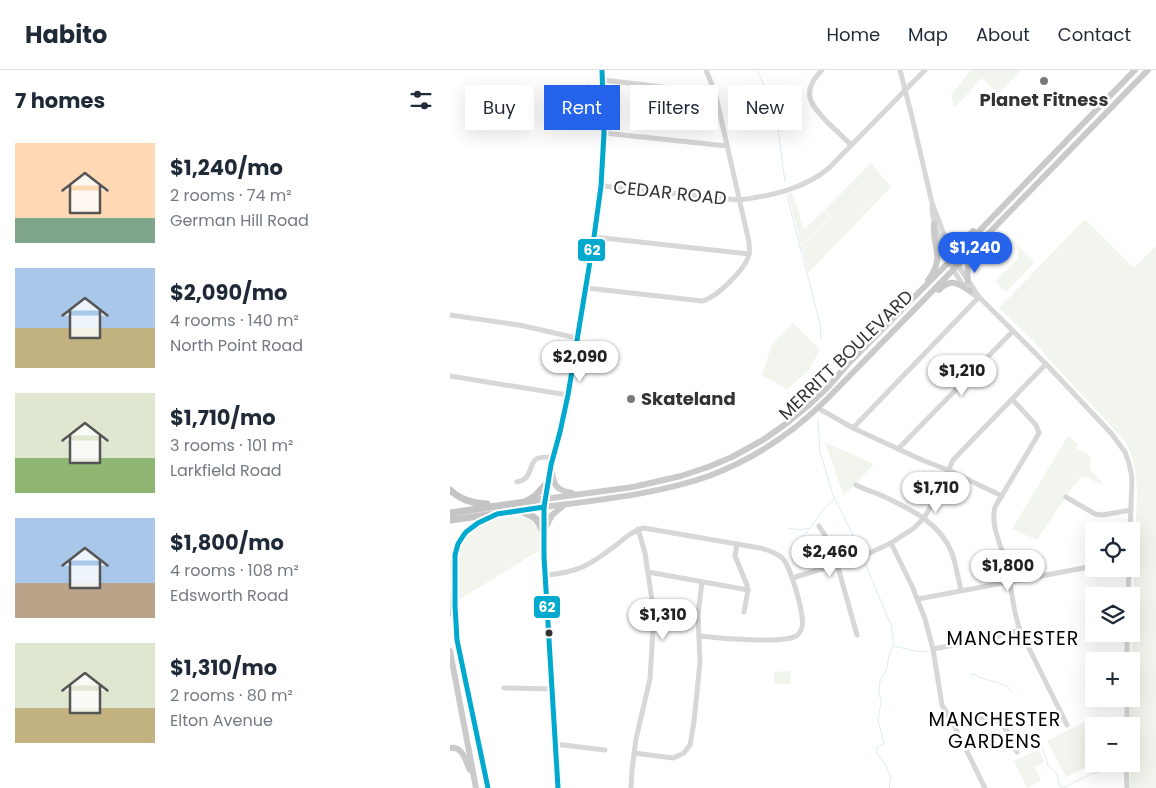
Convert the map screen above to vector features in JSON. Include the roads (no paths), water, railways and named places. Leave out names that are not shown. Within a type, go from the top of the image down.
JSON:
[{"type":"highway","points":[[526,502],[535,496],[547,483]]},
{"type":"highway","points":[[450,490],[457,496],[471,502],[503,505]]},
{"type":"highway","points":[[450,513],[526,502],[545,503]]},
{"type":"highway","points":[[450,520],[520,511],[545,503]]},
{"type":"highway","points":[[520,511],[536,518],[544,532]]},
{"type":"highway","points":[[457,640],[454,561],[456,548],[466,532],[478,523],[497,514]]},
{"type":"main road","name":"MERRITT BOULEVARD","points":[[545,503],[584,493],[653,483],[681,476],[715,464],[769,436],[828,387],[848,364],[1135,70]]},
{"type":"main road","name":"MERRITT BOULEVARD","points":[[545,503],[567,504],[653,491],[702,478],[726,469],[749,457],[796,427],[818,408],[1148,70]]},
{"type":"main road","points":[[944,235],[956,241],[965,238],[998,207],[1000,209]]},
{"type":"main road","points":[[925,286],[936,268],[938,258],[933,231],[934,224]]},
{"type":"main road","points":[[968,282],[968,264],[992,230]]},
{"type":"main road","points":[[916,308],[920,309],[947,284],[961,284],[970,291]]},
{"type":"main road","points":[[818,408],[817,401],[827,391],[828,387]]},
{"type":"main road","points":[[796,427],[813,408],[812,402]]},
{"type":"main road","points":[[551,465],[553,480],[558,489],[564,492],[584,493]]},
{"type":"main road","points":[[544,532],[552,515],[567,504]]},
{"type":"main road","points":[[450,596],[457,640],[488,788]]},
{"type":"main road","points":[[450,651],[476,787]]},
{"type":"main road","points":[[465,730],[469,722],[467,686]]},
{"type":"main road","points":[[450,748],[460,749],[462,752],[476,787]]},
{"type":"street","points":[[558,788],[545,575],[545,503],[552,458],[568,395],[601,186],[604,133],[602,70]]},
{"type":"street","points":[[706,70],[712,85]]},
{"type":"street","points":[[822,70],[810,84],[809,93],[811,101],[816,110],[851,145]]},
{"type":"street","points":[[900,70],[932,203],[951,260]]},
{"type":"street","name":"CEDAR ROAD","points":[[601,186],[739,200],[784,191],[806,183],[820,175],[926,70]]},
{"type":"street","points":[[603,80],[645,85]]},
{"type":"street","points":[[586,288],[702,301],[711,298],[720,291],[745,264],[749,254],[749,242],[718,106]]},
{"type":"street","points":[[604,133],[727,146]]},
{"type":"street","points":[[932,203],[934,224],[951,260],[970,291],[979,297],[1046,364],[1111,433],[1125,452],[1132,478],[1130,522]]},
{"type":"street","points":[[594,237],[749,254]]},
{"type":"street","points":[[956,268],[977,292],[979,297]]},
{"type":"street","points":[[853,428],[979,297]]},
{"type":"street","points":[[450,315],[519,325],[578,338]]},
{"type":"street","points":[[898,449],[1013,331]]},
{"type":"street","points":[[792,578],[859,558],[891,543],[914,528],[924,518],[957,456],[1046,364]]},
{"type":"street","points":[[450,376],[568,395]]},
{"type":"street","points":[[1012,399],[1036,425],[1039,433],[995,507],[994,520],[1006,564],[1015,617],[1067,726]]},
{"type":"street","points":[[818,408],[853,428],[1002,496]]},
{"type":"street","points":[[517,482],[522,481],[527,476],[537,458],[544,456],[552,458]]},
{"type":"street","points":[[856,485],[877,493],[924,518],[938,531],[947,542],[961,590]]},
{"type":"street","points":[[1066,497],[1095,514],[1102,515],[1131,510]]},
{"type":"street","points":[[819,526],[829,542],[838,565],[857,635]]},
{"type":"street","points":[[545,575],[563,574],[584,567],[642,528],[760,548],[775,553],[783,559],[789,568],[803,621],[801,631],[794,637],[784,640],[751,640],[699,636]]},
{"type":"street","points":[[631,788],[636,739],[648,690],[651,668],[654,614],[644,550],[638,530]]},
{"type":"street","points":[[891,543],[925,618],[933,649],[940,698],[944,710],[985,788]]},
{"type":"street","points":[[737,544],[735,556],[748,590],[744,612]]},
{"type":"street","points":[[918,599],[1085,568]]},
{"type":"street","points":[[648,572],[748,590]]},
{"type":"street","points":[[634,753],[673,758],[683,754],[688,749],[694,722],[699,672],[698,614],[702,582]]},
{"type":"street","points":[[933,649],[995,637],[1020,630]]},
{"type":"street","points":[[504,688],[552,689]]},
{"type":"street","points":[[954,726],[980,718],[995,719],[1003,725],[1017,752]]},
{"type":"street","points":[[555,744],[605,750]]},
{"type":"street","points":[[1126,772],[1127,788]]},
{"type":"waterway","points":[[757,70],[775,107],[785,182]]},
{"type":"waterway","points":[[787,196],[820,324],[821,339]]},
{"type":"waterway","points":[[822,372],[823,383]]},
{"type":"waterway","points":[[818,419],[820,452],[833,495],[861,552]]},
{"type":"waterway","points":[[802,541],[802,537],[821,512],[834,500]]},
{"type":"waterway","points":[[789,528],[800,530],[810,528]]},
{"type":"waterway","points":[[865,563],[891,625],[894,644],[889,655],[887,668],[880,681],[879,692],[881,702],[878,720],[884,745],[876,748],[891,777],[890,788]]},
{"type":"waterway","points":[[894,646],[929,652]]},
{"type":"waterway","points":[[970,674],[1005,685],[1012,693]]},
{"type":"waterway","points":[[1038,742],[1048,766],[1057,775],[1061,787],[1099,772]]},
{"type":"place","name":"Planet Fitness","points":[[1044,81]]},
{"type":"place","name":"Skateland","points":[[631,399]]},
{"type":"district","name":"MANCHESTER","points":[[1013,638]]},
{"type":"district","name":"MANCHESTER GARDENS","points":[[995,730]]}]
